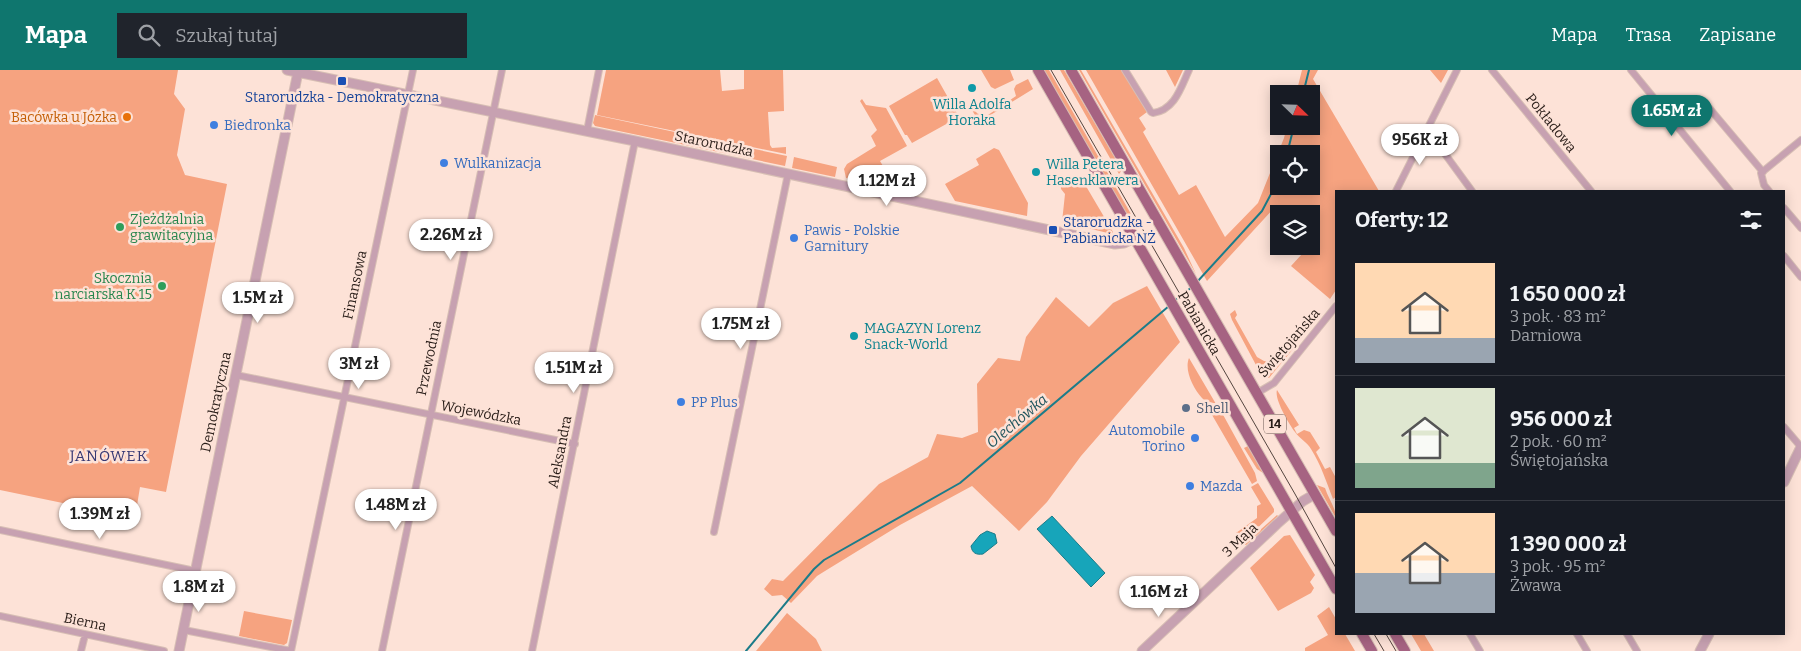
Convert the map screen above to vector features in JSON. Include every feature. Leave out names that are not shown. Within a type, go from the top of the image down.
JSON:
[{"type":"main road","name":"Pabianicka","points":[[1038,70],[1335,588]]},
{"type":"main road","name":"Pabianicka","points":[[1071,70],[1335,529]]},
{"type":"main road","points":[[1363,635],[1372,651]]},
{"type":"main road","points":[[1396,635],[1405,651]]},
{"type":"street","name":"Starorudzka","points":[[288,70],[635,141],[1115,244],[1124,243],[1134,238]]},
{"type":"street","name":"Finansowa","points":[[291,651],[413,70]]},
{"type":"street","name":"Przewodnia","points":[[382,651],[502,70]]},
{"type":"street","points":[[587,131],[599,70]]},
{"type":"street","points":[[1125,70],[1153,113],[1157,113],[1171,105],[1189,70]]},
{"type":"street","points":[[1397,190],[1457,70]]},
{"type":"street","name":"Pokładowa","points":[[1492,70],[1590,190]]},
{"type":"street","points":[[1631,70],[1729,190]]},
{"type":"street","name":"Demokratyczna","points":[[180,651],[298,71]]},
{"type":"street","points":[[1710,108],[1762,173],[1764,185],[1768,190]]},
{"type":"street","points":[[1426,132],[1434,139],[1471,190]]},
{"type":"street","points":[[1762,173],[1801,140]]},
{"type":"street","name":"Aleksandra","points":[[532,651],[635,141]]},
{"type":"street","points":[[714,532],[788,174]]},
{"type":"street","points":[[1785,209],[1801,228]]},
{"type":"street","points":[[1785,257],[1801,277]]},
{"type":"street","name":"Świętojańska","points":[[1257,393],[1274,383],[1335,307]]},
{"type":"street","name":"Wojewódzka","points":[[236,375],[575,444]]},
{"type":"street","points":[[1785,428],[1801,447],[1785,480]]},
{"type":"street","name":"3 Maja","points":[[1142,651],[1291,511],[1315,494]]},
{"type":"street","points":[[0,530],[195,571]]},
{"type":"street","name":"Bierna","points":[[0,616],[164,651]]},
{"type":"street","points":[[184,630],[291,651]]},
{"type":"street","points":[[81,651],[85,635]]},
{"type":"street","points":[[1471,635],[1480,651]]},
{"type":"street","points":[[1578,635],[1587,651]]},
{"type":"street","points":[[1628,635],[1637,651]]},
{"type":"street","points":[[1700,651],[1708,635]]},
{"type":"shaded area","points":[[0,70],[178,70],[174,94],[185,109],[177,155],[185,175],[227,184],[166,492],[140,487],[135,518],[0,490]]},
{"type":"shaded area","points":[[606,70],[720,70],[722,91],[744,89],[744,70],[783,70],[784,111],[768,112],[770,145],[772,148],[786,147],[786,154],[597,115]]},
{"type":"shaded area","points":[[981,70],[1010,70],[1014,80],[995,89],[991,87]]},
{"type":"shaded area","points":[[1044,70],[1049,70],[1131,214],[1128,216]]},
{"type":"shaded area","points":[[1060,70],[1064,70],[1122,170],[1119,174]]},
{"type":"shaded area","points":[[1079,70],[1081,70],[1184,248],[1196,274]]},
{"type":"shaded area","points":[[1086,70],[1122,70],[1147,112],[1139,118],[1146,129],[1143,132],[1179,195],[1196,185],[1225,237],[1258,203],[1270,173],[1270,195],[1320,195],[1320,145],[1281,145],[1285,135],[1320,135],[1320,91],[1378,190],[1335,190],[1335,292],[1330,299],[1291,266],[1301,255],[1320,255],[1320,205],[1270,205],[1270,212],[1207,281]]},
{"type":"shaded area","points":[[1166,70],[1183,70],[1175,87]]},
{"type":"shaded area","points":[[1302,70],[1318,70],[1313,79],[1317,85],[1298,85]]},
{"type":"shaded area","points":[[1430,70],[1448,70],[1441,83]]},
{"type":"shaded area","points":[[937,78],[959,117],[912,143],[907,135],[905,135],[889,106]]},
{"type":"shaded area","points":[[1028,79],[1033,89],[979,122],[972,110],[978,114],[981,112],[985,117],[1016,96],[1014,89],[1016,85]]},
{"type":"shaded area","points":[[862,99],[866,105],[886,108],[907,146],[880,161],[896,188],[846,178],[844,169],[847,164],[876,146],[871,136],[877,130],[860,101]]},
{"type":"shaded area","points":[[595,115],[787,156],[785,166],[595,126],[593,123]]},
{"type":"shaded area","points":[[994,148],[999,150],[1028,203],[1027,216],[955,201],[945,184],[979,165],[976,159]]},
{"type":"shaded area","points":[[794,157],[837,167],[835,177],[792,168]]},
{"type":"shaded area","points":[[1080,176],[1113,232],[1112,234],[1062,222],[1065,194],[1061,189],[1060,178]]},
{"type":"shaded area","points":[[1147,286],[1180,342],[1081,456],[1047,502],[1019,531],[972,486],[900,525],[817,576],[791,603],[782,595],[772,596],[764,589],[772,579],[783,581],[879,484],[928,457],[937,434],[962,438],[978,432],[977,384],[998,358],[1020,361],[1026,337],[1056,297],[1089,327],[1113,303]]},
{"type":"shaded area","points":[[1235,310],[1237,315],[1235,318],[1257,357],[1270,362],[1289,345],[1293,349],[1269,378],[1256,365],[1232,320],[1230,314]]},
{"type":"shaded area","points":[[1189,358],[1216,404],[1203,399],[1195,389],[1190,379]]},
{"type":"shaded area","points":[[1277,390],[1299,425],[1294,428],[1297,434],[1304,430],[1310,432],[1320,448],[1316,452],[1325,469],[1330,467],[1335,476],[1335,498],[1333,499],[1315,455],[1295,432],[1289,423]]},
{"type":"shaded area","points":[[1208,408],[1221,411],[1255,473],[1257,481],[1252,484]]},
{"type":"shaded area","points":[[1248,446],[1263,473],[1257,469],[1244,448]]},
{"type":"shaded area","points":[[1258,483],[1274,512],[1242,543],[1236,536],[1236,533],[1257,518],[1257,506],[1261,504],[1251,487]]},
{"type":"shaded area","points":[[1317,485],[1325,488],[1335,510],[1335,516]]},
{"type":"shaded area","points":[[1277,515],[1246,545],[1243,545]]},
{"type":"shaded area","points":[[1290,535],[1315,575],[1310,582],[1314,588],[1311,593],[1278,611],[1250,568],[1284,536]]},
{"type":"shaded area","points":[[1329,607],[1335,617],[1335,635],[1346,635],[1355,651],[1305,651],[1305,648],[1328,635],[1317,616]]},
{"type":"shaded area","points":[[244,611],[292,620],[287,643],[284,645],[239,636]]},
{"type":"shaded area","points":[[787,613],[816,639],[822,651],[756,651]]},
{"type":"shaded area","points":[[1412,635],[1425,635],[1434,651],[1421,651]]},
{"type":"water","points":[[1052,516],[1105,573],[1091,587],[1037,529]]},
{"type":"water","points":[[987,531],[995,534],[997,543],[983,554],[975,553],[971,546],[980,535]]},
{"type":"waterway","name":"Olechówka","points":[[1305,85],[1309,70]]},
{"type":"waterway","name":"Olechówka","points":[[1289,145],[1292,135]]},
{"type":"waterway","name":"Olechówka","points":[[1197,282],[1262,211],[1270,195]]},
{"type":"waterway","name":"Olechówka","points":[[1174,301],[1192,287]]},
{"type":"waterway","name":"Olechówka","points":[[746,651],[814,569],[824,560],[960,483],[1169,306]]},
{"type":"tram line","points":[[1051,70],[1335,566]]},
{"type":"tram line","points":[[1375,635],[1384,651]]},
{"type":"tram line","points":[[1387,635],[1396,651]]},
{"type":"place","name":"Starorudzka - Demokratyczna","points":[[342,81]]},
{"type":"place","name":"Willa Adolfa Horaka","points":[[972,88]]},
{"type":"place","name":"Bacówka u Józka","points":[[127,117]]},
{"type":"place","name":"Biedronka","points":[[214,125]]},
{"type":"place","name":"Wulkanizacja","points":[[444,163]]},
{"type":"place","name":"Willa Petera Hasenklawera","points":[[1036,172]]},
{"type":"place","name":"Zjeżdżalnia grawitacyjna","points":[[120,227]]},
{"type":"place","name":"Starorudzka - Pabianicka NŻ","points":[[1053,230]]},
{"type":"place","name":"Pawis - Polskie Garnitury","points":[[794,238]]},
{"type":"place","name":"Skocznia narciarska K 15","points":[[162,286]]},
{"type":"place","name":"MAGAZYN Lorenz Snack-World","points":[[854,336]]},
{"type":"place","name":"PP Plus","points":[[681,402]]},
{"type":"place","name":"Shell","points":[[1186,408]]},
{"type":"place","name":"Automobile Torino","points":[[1195,438]]},
{"type":"place","name":"Mazda","points":[[1190,486]]},
{"type":"district","name":"JANÓWEK","points":[[109,456]]}]
